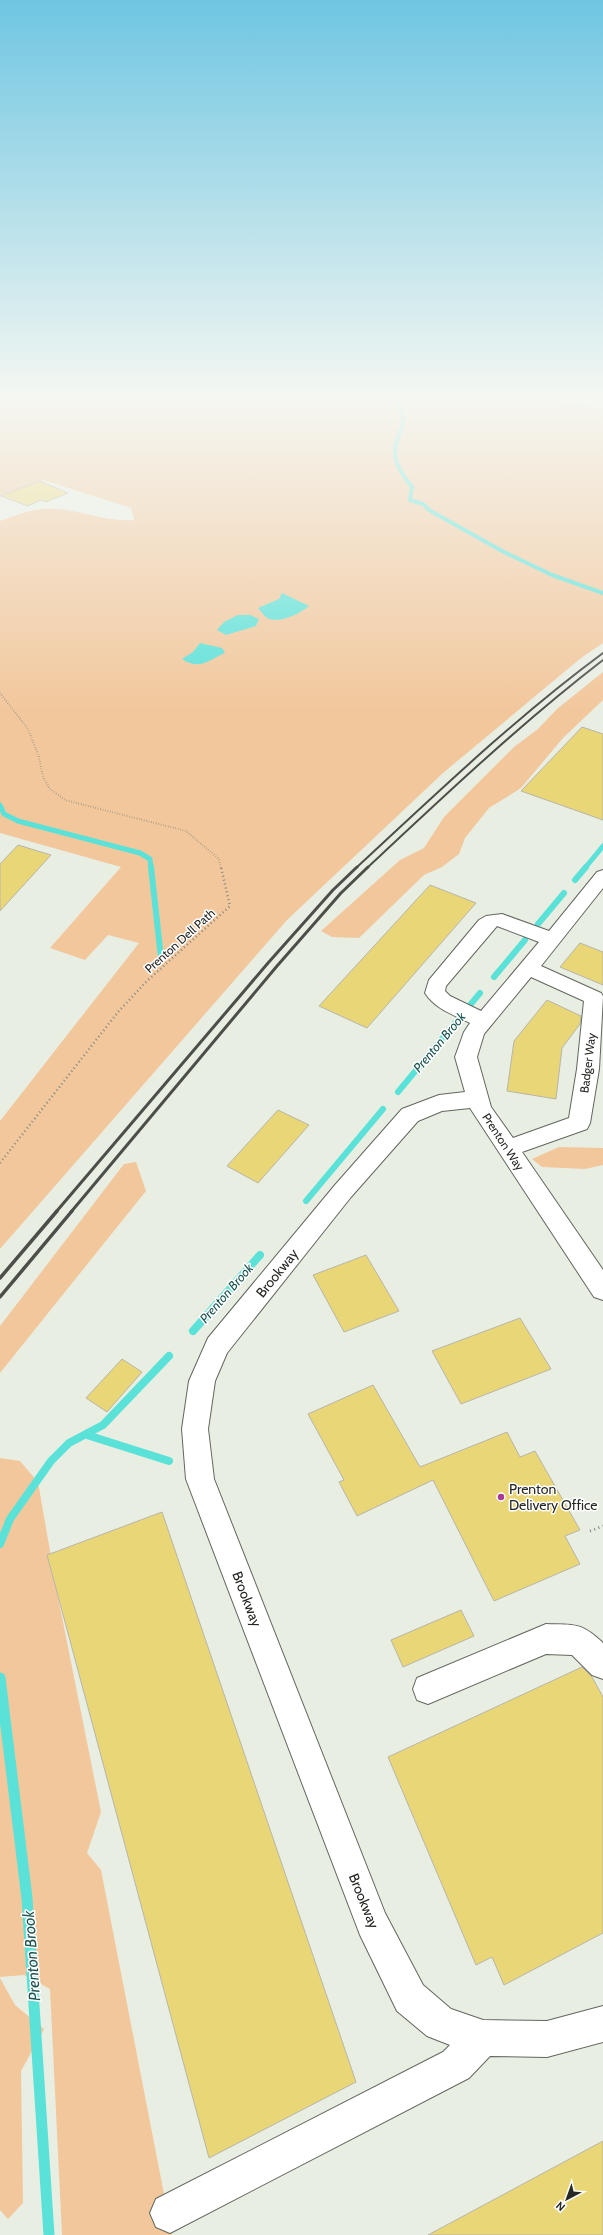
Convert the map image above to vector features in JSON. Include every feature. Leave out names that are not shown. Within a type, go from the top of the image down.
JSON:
[{"type":"street","name":"Prenton Way","points":[[603,876],[552,940],[474,1032],[466,1057],[481,1109],[603,1290]]},
{"type":"street","points":[[484,1021],[443,1001],[435,993],[436,985],[486,924],[494,920],[502,920],[552,940]]},
{"type":"street","name":"Badger Way","points":[[507,1149],[579,1124],[588,1069],[594,998],[528,968]]},
{"type":"street","name":"Brookway","points":[[478,1099],[439,1103],[410,1115],[343,1191],[217,1346],[202,1381],[195,1429],[200,1479],[372,1923],[410,1998],[440,2023],[483,2038],[547,2039],[603,2024]]},
{"type":"street","points":[[428,1690],[546,1639],[578,1640],[603,1664]]},
{"type":"street","points":[[170,2213],[456,2065],[483,2038]]},
{"type":"path","name":"Prenton Dell Path","points":[[0,693],[28,729],[43,777],[50,789],[65,800],[186,831],[219,859],[230,906],[210,927],[175,955],[136,993],[94,1042],[0,1163]]},
{"type":"path","points":[[590,1531],[603,1526]]},
{"type":"shaded area","points":[[113,502],[603,502],[603,643],[581,658],[443,773],[287,920],[0,1249],[0,1121],[139,943],[108,935],[85,960],[50,948],[121,867],[0,833],[0,521],[42,509],[67,510],[105,518],[134,520],[131,508]]},
{"type":"shaded area","points":[[603,672],[603,700],[563,738],[521,788],[489,808],[465,838],[459,854],[442,867],[424,875],[359,938],[332,937],[321,931],[400,860],[424,848],[444,817],[514,747],[538,729],[557,709]]},
{"type":"shaded area","points":[[559,1147],[603,1148],[603,1165],[585,1169],[542,1167],[532,1159]]},
{"type":"shaded area","points":[[136,1162],[146,1191],[0,1373],[0,1326],[124,1164]]},
{"type":"shaded area","points":[[0,1458],[20,1461],[38,1482],[58,1597],[101,1812],[87,1853],[101,1870],[172,2235],[62,2235],[50,1989],[24,1975],[0,1977]]},
{"type":"shaded area","points":[[0,1978],[15,2005],[44,2029],[21,2071],[23,2203],[8,2219],[0,2210]]},
{"type":"water","points":[[282,593],[309,606],[295,615],[283,619],[272,620],[267,618],[258,608],[279,599]]},
{"type":"water","points":[[238,615],[250,615],[259,619],[256,626],[226,635],[217,630],[224,622]]},
{"type":"water","points":[[200,643],[222,648],[225,653],[199,664],[194,664],[182,659],[193,652]]},
{"type":"building","points":[[18,502],[36,502],[28,506]]},
{"type":"building","points":[[582,727],[603,734],[603,820],[521,791]]},
{"type":"building","points":[[18,845],[51,855],[0,911],[0,864]]},
{"type":"building","points":[[430,885],[476,903],[367,1028],[319,1006]]},
{"type":"building","points":[[580,943],[603,952],[603,985],[560,967]]},
{"type":"building","points":[[547,1000],[581,1016],[580,1024],[562,1048],[556,1099],[507,1091],[514,1041]]},
{"type":"building","points":[[278,1110],[309,1125],[258,1183],[227,1166]]},
{"type":"building","points":[[366,1255],[399,1311],[344,1332],[313,1275]]},
{"type":"building","points":[[520,1318],[551,1369],[461,1404],[432,1351]]},
{"type":"building","points":[[122,1359],[142,1372],[107,1412],[86,1398]]},
{"type":"building","name":"Prenton Delivery Office","points":[[373,1385],[420,1467],[507,1432],[520,1457],[535,1451],[580,1530],[565,1536],[580,1564],[494,1601],[433,1480],[357,1516],[339,1482],[344,1480],[308,1414]]},
{"type":"building","points":[[162,1512],[356,2082],[209,2158],[47,1555]]},
{"type":"building","points":[[461,1610],[474,1636],[403,1667],[391,1640]]},
{"type":"building","points":[[582,1667],[592,1677],[603,1697],[603,1933],[504,1985],[492,1957],[476,1965],[388,1757]]},
{"type":"building","points":[[603,2141],[603,2235],[428,2235],[562,2163]]},
{"type":"waterway","points":[[417,502],[423,504],[429,510],[502,551],[552,575],[603,593]]},
{"type":"waterway","points":[[0,805],[4,814],[18,821],[140,853],[150,859],[151,868]]},
{"type":"waterway","name":"Prenton Brook","points":[[585,868],[603,846]]},
{"type":"waterway","points":[[151,867],[161,958]]},
{"type":"waterway","name":"Prenton Brook","points":[[575,880],[586,867]]},
{"type":"waterway","name":"Prenton Brook","points":[[538,924],[564,893]]},
{"type":"waterway","name":"Prenton Brook","points":[[494,977],[525,940]]},
{"type":"waterway","name":"Prenton Brook","points":[[398,1092],[480,993]]},
{"type":"waterway","name":"Prenton Brook","points":[[306,1201],[383,1109]]},
{"type":"waterway","name":"Prenton Brook","points":[[193,1331],[260,1255]]},
{"type":"waterway","name":"Prenton Brook","points":[[0,1544],[10,1519],[51,1461],[69,1443],[103,1425],[169,1356]]},
{"type":"waterway","points":[[87,1435],[169,1461]]},
{"type":"waterway","name":"Prenton Brook","points":[[0,1678],[27,1898],[49,2235]]},
{"type":"railway","points":[[356,868],[507,730],[603,653]]},
{"type":"railway","points":[[367,868],[512,735],[603,660]]},
{"type":"railway","points":[[56,1212],[268,963],[333,890],[357,867]]},
{"type":"railway","points":[[71,1212],[277,966],[341,893],[368,867]]},
{"type":"railway","points":[[0,1278],[57,1211]]},
{"type":"railway","points":[[0,1297],[72,1211]]},
{"type":"place","name":"Prenton Delivery Office","points":[[501,1497]]}]
